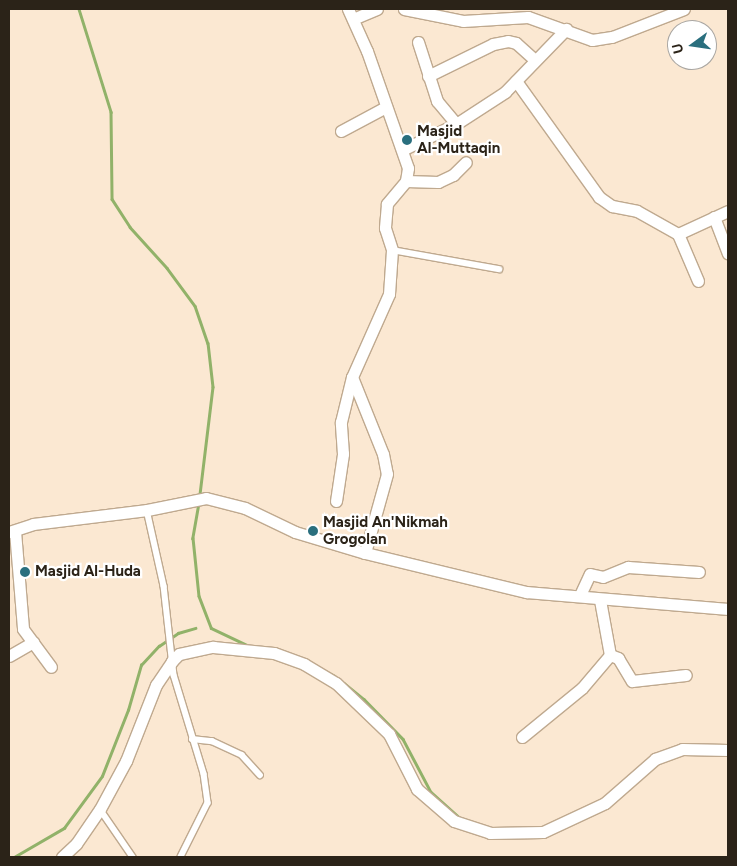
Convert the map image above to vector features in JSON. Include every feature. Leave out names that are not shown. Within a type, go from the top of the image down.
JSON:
[{"type":"street","points":[[336,501],[342,454],[341,422],[352,377],[389,294],[392,250],[385,228],[387,204],[406,181],[408,168],[404,149],[384,108],[350,14],[377,9]]},
{"type":"street","points":[[404,9],[436,12],[463,21],[528,17],[566,29],[578,36],[600,40],[684,9]]},
{"type":"street","points":[[404,149],[456,124],[516,81],[566,29]]},
{"type":"street","points":[[428,76],[493,44],[508,41],[516,43],[535,60]]},
{"type":"street","points":[[418,42],[437,101],[456,124]]},
{"type":"street","points":[[516,81],[599,197],[612,206],[637,211],[678,234],[698,281]]},
{"type":"street","points":[[341,131],[384,108]]},
{"type":"street","points":[[406,181],[438,182],[453,175],[466,162]]},
{"type":"street","points":[[678,234],[728,211]]},
{"type":"street","points":[[714,217],[728,253]]},
{"type":"street","points":[[352,377],[383,454],[386,474],[364,553]]},
{"type":"street","points":[[51,666],[23,630],[12,532],[33,524],[147,510],[164,505],[206,498],[245,508],[295,532],[364,553],[526,592],[580,595],[600,600],[728,609]]},
{"type":"street","points":[[580,595],[590,574],[603,577],[631,566],[699,572]]},
{"type":"street","points":[[600,600],[610,655]]},
{"type":"street","points":[[9,656],[33,642]]},
{"type":"street","points":[[62,857],[76,844],[100,809],[126,761],[156,684],[174,654],[213,647],[274,653],[304,664],[336,683],[389,734],[417,789],[454,821],[490,833],[543,832],[605,803],[655,759],[682,749],[728,750]]},
{"type":"street","points":[[610,655],[618,658],[632,681],[686,675]]},
{"type":"street","points":[[522,737],[582,688],[610,655]]},
{"type":"lane","points":[[392,250],[499,270]]},
{"type":"lane","points":[[147,510],[164,586],[178,695],[204,774],[208,803],[181,857]]},
{"type":"lane","points":[[192,739],[212,741],[242,756],[260,775]]},
{"type":"lane","points":[[100,809],[133,857]]},
{"type":"waterway","points":[[79,9],[111,112],[112,199],[130,227],[167,268],[195,306],[208,343],[213,387],[200,495]]},
{"type":"waterway","points":[[199,503],[193,538],[199,596],[211,628],[249,646]]},
{"type":"waterway","points":[[14,857],[64,828],[102,776],[128,710],[141,665],[159,646],[178,633],[195,628]]},
{"type":"waterway","points":[[316,666],[335,676]]},
{"type":"waterway","points":[[344,683],[364,699],[403,739],[431,792],[459,817]]},
{"type":"place","name":"Masjid Al-Muttaqin","points":[[407,140]]},
{"type":"place","name":"Masjid An'Nikmah Grogolan","points":[[313,531]]},
{"type":"place","name":"Masjid Al-Huda","points":[[25,572]]}]
